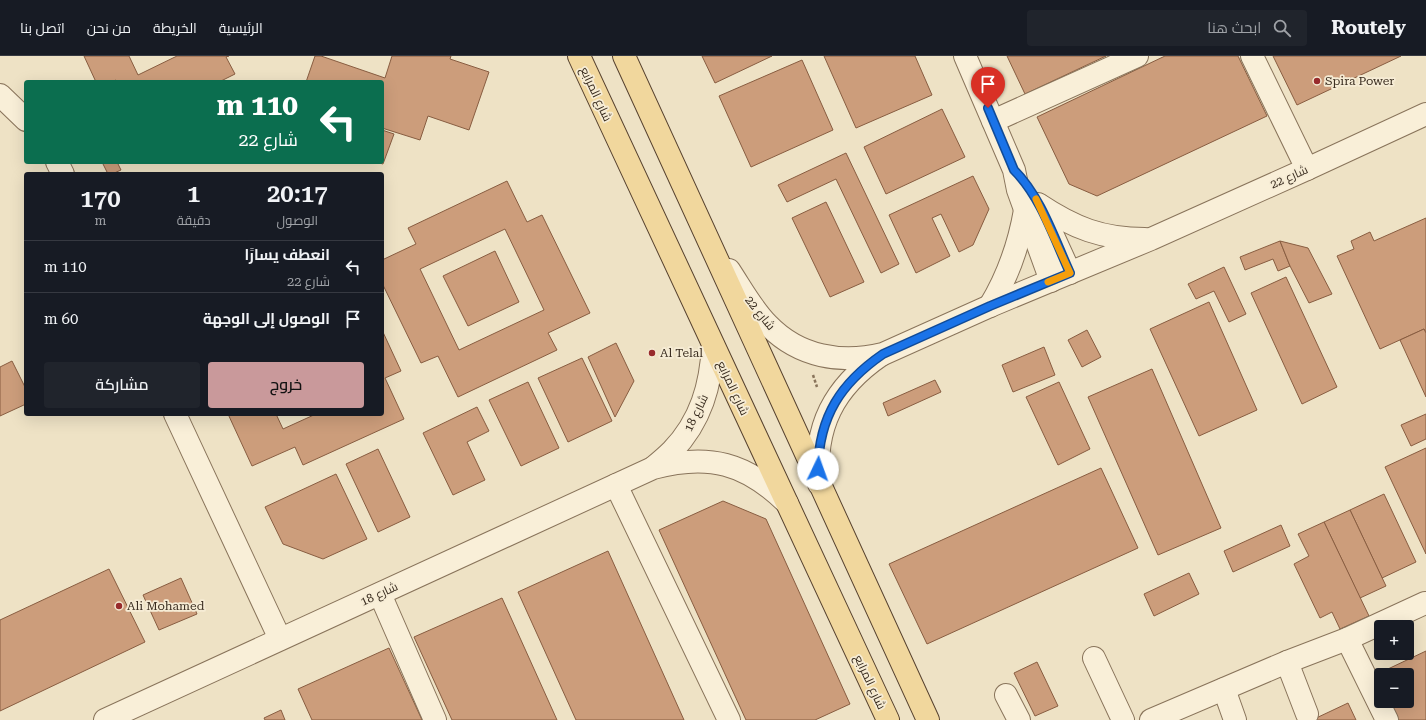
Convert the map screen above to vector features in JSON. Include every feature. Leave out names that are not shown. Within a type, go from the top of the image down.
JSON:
[{"type":"main road","name":"شارع المرابع","points":[[579,56],[888,720]]},
{"type":"main road","points":[[624,56],[819,485],[928,720]]},
{"type":"street","points":[[965,56],[1014,170],[1018,190],[1032,207],[1061,277]]},
{"type":"street","points":[[993,121],[1137,56]]},
{"type":"street","points":[[1252,56],[1308,169]]},
{"type":"street","points":[[0,95],[24,118]]},
{"type":"street","name":"شارع 22","points":[[819,485],[818,469],[820,442],[832,406],[854,376],[883,354],[990,306],[1151,239],[1308,169],[1426,114]]},
{"type":"street","name":"شارع 22","points":[[1032,207],[1080,228],[1097,233],[1126,239],[1151,239]]},
{"type":"street","points":[[990,306],[1010,269],[1020,236],[1032,207]]},
{"type":"street","name":"شارع 22","points":[[708,239],[759,315],[788,342],[813,353],[827,357],[855,359],[883,354]]},
{"type":"street","name":"شارع 18","points":[[653,468],[672,451],[695,419],[703,402],[709,383],[713,345]]},
{"type":"street","points":[[176,416],[280,639]]},
{"type":"street","name":"شارع 18","points":[[105,720],[653,468],[673,462],[694,460],[715,462],[736,468],[755,476],[772,488],[787,503]]},
{"type":"street","points":[[616,484],[730,720]]},
{"type":"street","points":[[380,594],[436,720]]},
{"type":"street","points":[[1151,720],[1287,662],[1347,639],[1425,603]]},
{"type":"street","points":[[1347,639],[1387,720]]},
{"type":"street","points":[[1094,658],[1123,720]]},
{"type":"street","points":[[1287,662],[1307,714]]},
{"type":"street","points":[[1224,689],[1235,720]]},
{"type":"street","points":[[1006,695],[1019,720]]},
{"type":"path","points":[[813,353],[810,368],[822,399],[832,406]]},
{"type":"building","points":[[84,56],[129,56],[138,75],[177,56],[229,56],[226,57],[235,74],[223,80],[95,80]]},
{"type":"building","points":[[315,56],[321,56],[385,78],[392,56],[451,56],[450,59],[489,72],[469,130],[428,116],[420,140],[384,129],[384,80],[307,80]]},
{"type":"building","points":[[702,56],[772,56],[715,83]]},
{"type":"building","points":[[824,56],[915,56],[932,95],[856,128]]},
{"type":"building","points":[[1007,56],[1106,56],[1025,94]]},
{"type":"building","points":[[1165,56],[1238,56],[1267,116],[1097,196],[1069,184],[1037,117]]},
{"type":"building","name":"Spira Power","points":[[1273,56],[1401,56],[1297,105]]},
{"type":"building","points":[[802,60],[833,130],[751,167],[719,96]]},
{"type":"building","points":[[942,109],[965,157],[886,194],[864,147]]},
{"type":"building","points":[[384,131],[394,134],[384,161]]},
{"type":"building","points":[[846,153],[899,264],[881,273],[836,179],[787,202],[778,185]]},
{"type":"building","points":[[103,164],[118,164],[121,170],[116,172],[107,172]]},
{"type":"building","points":[[973,176],[989,209],[973,245],[959,252],[941,214],[932,218],[950,256],[916,273],[889,215]]},
{"type":"building","points":[[507,181],[527,222],[542,215],[590,313],[548,333],[557,350],[458,397],[438,356],[421,363],[384,287],[384,259],[416,244],[408,228]],"holes":[[[505,229],[544,310],[459,350],[420,269]]]},
{"type":"building","points":[[826,202],[864,282],[830,297],[792,218]]},
{"type":"building","points":[[1426,218],[1426,333],[1424,329],[1380,349],[1337,256],[1354,249],[1351,241],[1370,232],[1374,241]]},
{"type":"building","points":[[1280,241],[1290,266],[1278,271],[1273,259],[1245,270],[1240,257]]},
{"type":"building","points":[[1280,241],[1308,248],[1332,294],[1309,303],[1290,266]]},
{"type":"building","points":[[495,251],[519,302],[468,326],[443,276]]},
{"type":"building","points":[[1224,267],[1246,314],[1229,322],[1214,291],[1196,299],[1188,284]]},
{"type":"building","points":[[1286,277],[1337,387],[1302,404],[1251,293]]},
{"type":"building","points":[[1209,302],[1257,410],[1199,436],[1150,329]]},
{"type":"building","points":[[1424,329],[1426,333],[1426,397],[1400,340]]},
{"type":"building","points":[[1087,330],[1101,357],[1082,367],[1068,340]]},
{"type":"building","points":[[384,334],[401,371],[385,378],[404,419],[303,465],[295,447],[252,466],[229,416],[277,416],[283,429],[312,416],[384,416]]},
{"type":"building","points":[[616,343],[634,381],[615,417],[588,357]]},
{"type":"building","points":[[1044,347],[1055,375],[1013,392],[1002,365]]},
{"type":"building","points":[[582,358],[612,421],[568,442],[538,378]]},
{"type":"building","points":[[12,361],[24,385],[24,405],[0,416],[0,367]]},
{"type":"building","points":[[1152,369],[1221,528],[1158,555],[1088,397]]},
{"type":"building","points":[[935,380],[941,392],[888,416],[883,403]]},
{"type":"building","points":[[528,382],[559,448],[521,466],[489,400]]},
{"type":"building","points":[[1059,382],[1090,449],[1058,465],[1026,397]]},
{"type":"building","points":[[477,407],[489,431],[467,442],[485,480],[453,495],[423,433]]},
{"type":"building","points":[[1426,414],[1426,439],[1411,446],[1401,425]]},
{"type":"building","points":[[1426,448],[1426,554],[1385,467]]},
{"type":"building","points":[[378,449],[410,517],[378,532],[346,464]]},
{"type":"building","points":[[1101,468],[1138,548],[927,644],[889,564]]},
{"type":"building","points":[[336,474],[367,539],[323,559],[283,544],[265,507]]},
{"type":"building","points":[[1384,494],[1416,562],[1382,578],[1350,510]]},
{"type":"building","points":[[723,501],[766,519],[850,704],[815,720],[746,720],[659,530]]},
{"type":"building","points":[[1350,510],[1386,586],[1360,598],[1324,522]]},
{"type":"building","points":[[1324,522],[1369,616],[1340,629],[1332,612],[1320,618],[1294,564],[1309,556],[1298,534]]},
{"type":"building","points":[[1281,525],[1290,546],[1233,572],[1224,551]]},
{"type":"building","points":[[608,551],[684,720],[576,720],[518,592]]},
{"type":"building","points":[[109,569],[145,642],[0,711],[0,620]]},
{"type":"building","points":[[1189,573],[1199,594],[1154,616],[1144,594]]},
{"type":"building","points":[[181,578],[197,614],[159,630],[143,595]]},
{"type":"building","points":[[502,598],[557,720],[452,720],[414,637]]},
{"type":"building","points":[[389,648],[422,720],[312,720],[298,689]]},
{"type":"building","points":[[1426,651],[1426,720],[1392,720],[1386,708],[1414,708],[1414,668],[1390,668],[1407,660],[1414,660],[1414,657]]},
{"type":"building","points":[[1037,662],[1058,706],[1035,716],[1014,673]]},
{"type":"building","points":[[1374,676],[1374,683],[1371,677]]},
{"type":"building","points":[[1348,703],[1356,720],[1312,720]]},
{"type":"building","points":[[281,710],[285,720],[265,720],[264,718]]},
{"type":"slow traffic","points":[[1036,199],[1070,273],[1048,282]]},
{"type":"place","name":"Spira Power","points":[[1317,81]]},
{"type":"place","name":"Al Telal","points":[[652,353]]},
{"type":"place","name":"Ali Mohamed","points":[[119,606]]},
{"type":"route","points":[[818,469],[818,453],[821,437],[832,406],[849,382],[871,362],[883,354],[990,306],[1070,273],[1034,195],[1022,178],[1014,170],[988,108]]}]
